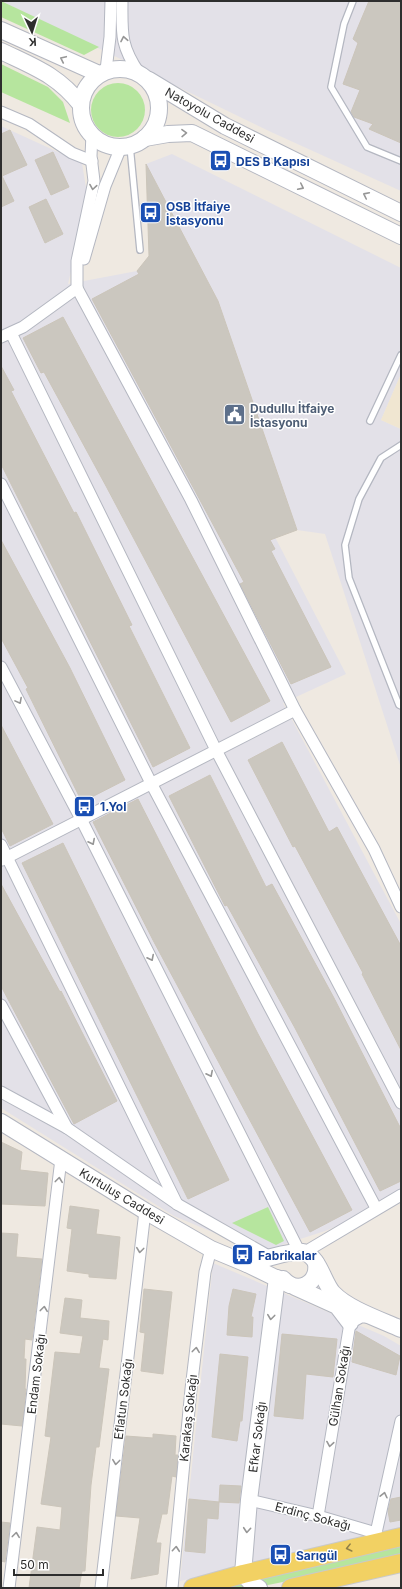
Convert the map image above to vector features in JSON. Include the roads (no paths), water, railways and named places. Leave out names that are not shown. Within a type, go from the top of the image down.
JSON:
[{"type":"main road","points":[[1,30],[103,72]]},
{"type":"main road","points":[[1,51],[56,79],[70,90],[81,105]]},
{"type":"main road","points":[[126,69],[144,77],[156,91],[160,110],[154,128],[145,138],[126,146],[108,145],[97,139],[82,118],[81,105],[84,92],[91,81],[103,72],[126,69]]},
{"type":"main road","name":"Natoyolu Caddesi","points":[[144,77],[225,126],[401,212]]},
{"type":"main road","name":"Natoyolu Caddesi","points":[[145,138],[168,134],[192,133],[401,236]]},
{"type":"main road","name":"Kurtuluş Caddesi","points":[[1,1122],[145,1211],[211,1249],[288,1283]]},
{"type":"main road","points":[[298,1252],[282,1262],[282,1278],[288,1283],[337,1306],[350,1323]]},
{"type":"main road","points":[[247,1264],[298,1252],[310,1254],[326,1284],[334,1294],[343,1301],[401,1329]]},
{"type":"main road","points":[[288,1283],[306,1286],[311,1283],[316,1274],[316,1263]]},
{"type":"main road","name":"Efkar Sokağı","points":[[243,1574],[250,1500],[288,1283]]},
{"type":"main road","points":[[193,1588],[376,1537],[401,1537]]},
{"type":"main road","points":[[291,1588],[401,1563]]},
{"type":"main road","points":[[243,1574],[252,1584],[259,1588]]},
{"type":"street","points":[[103,72],[110,37],[111,1]]},
{"type":"street","points":[[122,1],[122,38],[130,59],[144,77]]},
{"type":"street","points":[[1,112],[29,124],[72,152],[92,161]]},
{"type":"street","points":[[92,134],[94,181],[77,261],[77,288],[191,500],[295,710],[374,849],[401,908]]},
{"type":"street","points":[[77,274],[83,265],[105,186],[126,146]]},
{"type":"street","points":[[77,288],[23,327],[6,335],[216,750],[401,1103]]},
{"type":"street","points":[[1,484],[151,783],[376,1208]]},
{"type":"street","points":[[1,667],[81,819],[298,1252],[401,1195]]},
{"type":"street","points":[[4,859],[295,710]]},
{"type":"street","points":[[1,845],[4,859],[177,1204]]},
{"type":"street","points":[[1,1005],[67,1128]]},
{"type":"street","points":[[1,1092],[67,1128],[177,1204],[272,1258]]},
{"type":"street","name":"Endam Sokağı","points":[[9,1588],[61,1159]]},
{"type":"street","name":"Eflatun Sokağı","points":[[101,1588],[145,1211]]},
{"type":"street","name":"Karakaş Sokağı","points":[[172,1588],[205,1272],[211,1249]]},
{"type":"street","points":[[350,1323],[362,1317],[375,1317]]},
{"type":"street","name":"Gülhan Sokağı","points":[[318,1516],[350,1323]]},
{"type":"street","points":[[376,1537],[401,1421]]},
{"type":"street","name":"Erdinç Sokağı","points":[[250,1500],[318,1516],[376,1537]]},
{"type":"lane","points":[[353,1],[344,24],[331,87],[367,147],[401,161]]},
{"type":"lane","points":[[126,146],[140,250]]},
{"type":"lane","points":[[370,421],[401,355]]},
{"type":"lane","points":[[401,445],[381,458],[359,498],[345,545],[349,578],[399,705],[401,706]]},
{"type":"place","name":"DES B Kapısı","points":[[221,161]]},
{"type":"place","name":"OSB İtfaiye İstasyonu","points":[[151,213]]},
{"type":"place","name":"Dudullu İtfaiye İstasyonu","points":[[235,415]]},
{"type":"place","name":"1.Yol","points":[[85,806]]},
{"type":"place","name":"Fabrikalar","points":[[243,1255]]},
{"type":"place","name":"Sarıgül","points":[[281,1555]]}]
